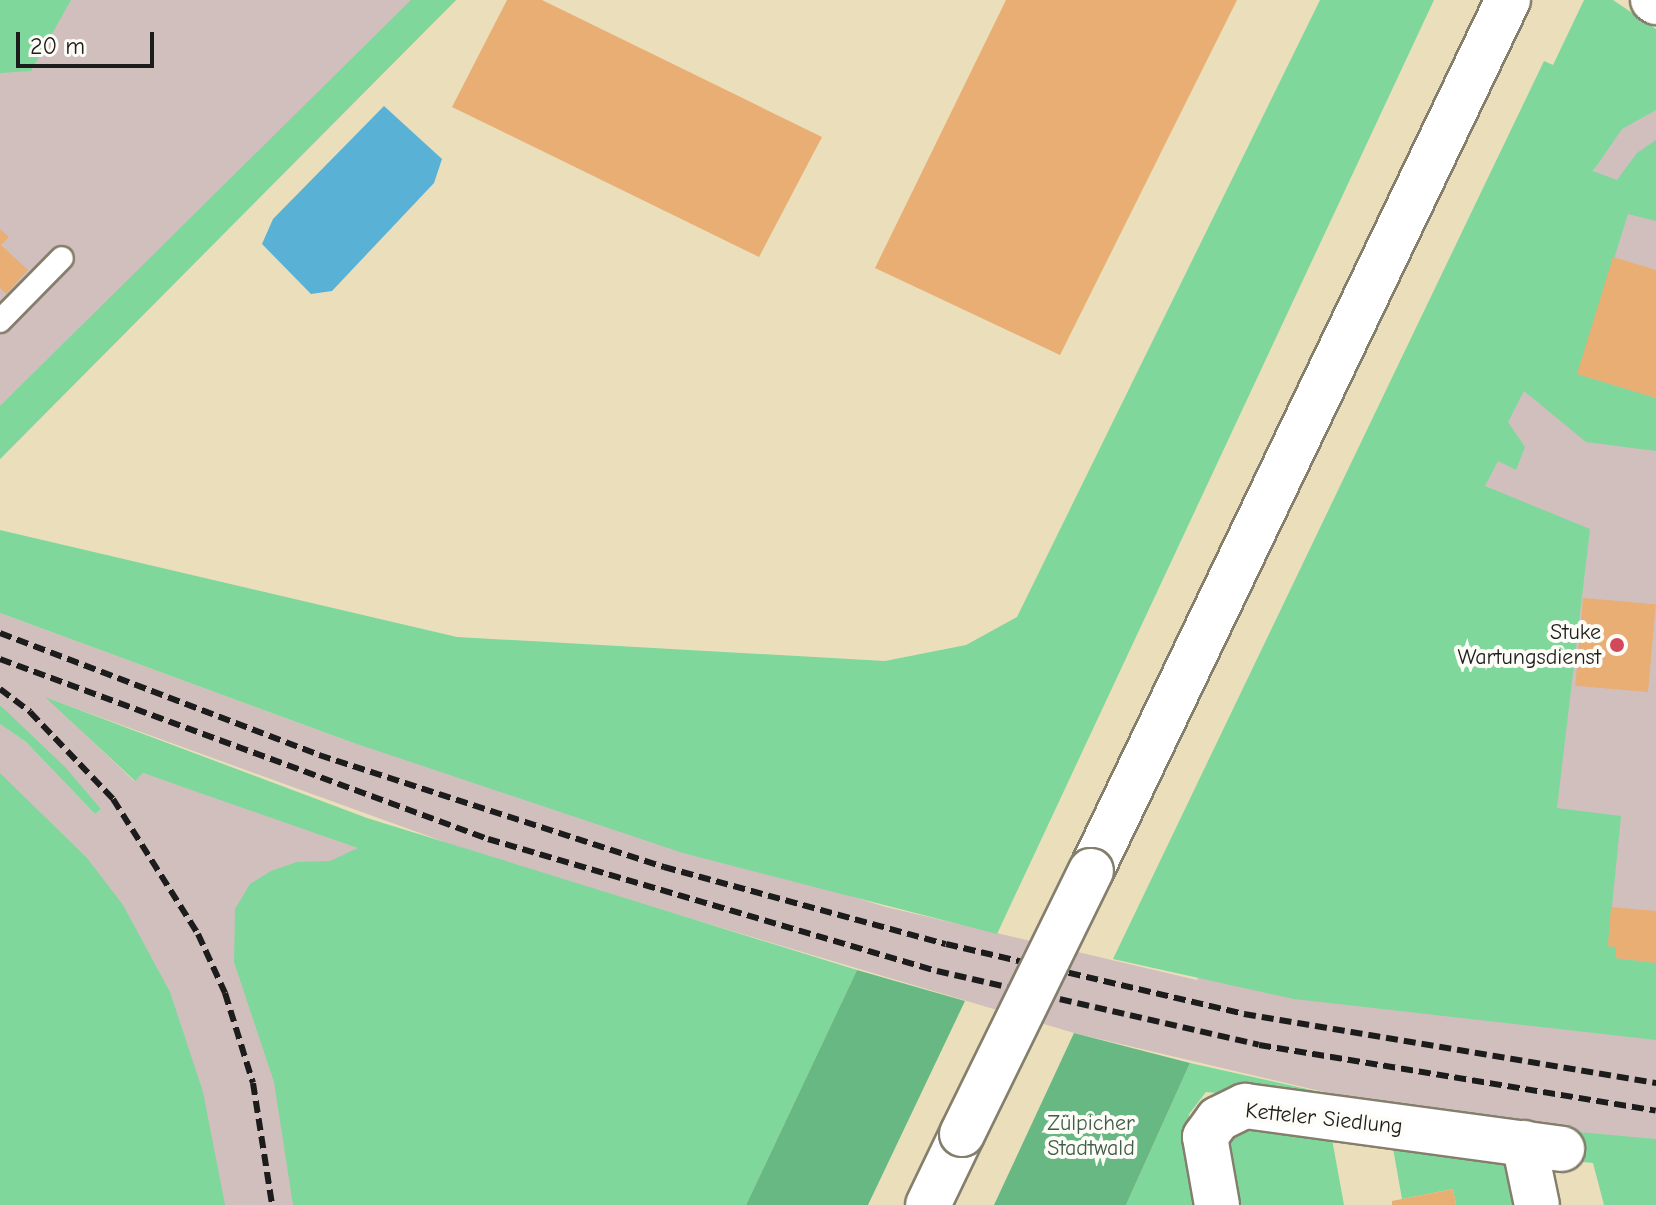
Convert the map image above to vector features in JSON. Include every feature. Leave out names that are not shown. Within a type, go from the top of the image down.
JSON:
[{"type":"main road","points":[[928,1205],[1501,16]]},
{"type":"main road","name":"Ketteler Siedlung","points":[[1217,1205],[1205,1137],[1218,1119],[1245,1106],[1543,1146],[1537,1205]]},
{"type":"lane","points":[[0,321],[62,258]]},
{"type":"shaded area","points":[[5,0],[456,0],[0,459],[0,5]]},
{"type":"shaded area","points":[[1656,44],[1656,1142],[1396,1109],[1074,1033],[497,861],[47,698],[134,781],[143,773],[625,936],[746,1205],[0,1205],[0,724],[26,742],[95,814],[101,809],[0,705],[0,613],[348,741],[886,907],[1197,980]]},
{"type":"green space","points":[[0,0],[71,0],[31,71],[0,73]]},
{"type":"green space","points":[[411,0],[456,0],[0,459],[0,406]]},
{"type":"green space","points":[[1320,0],[1434,0],[997,934],[683,853],[348,741],[0,613],[0,530],[457,637],[885,661],[966,645],[1017,617]]},
{"type":"green space","points":[[1584,0],[1613,0],[1656,29],[1656,110],[1622,129],[1593,171],[1617,180],[1637,153],[1656,140],[1656,221],[1628,214],[1578,374],[1656,398],[1656,451],[1586,442],[1524,391],[1508,422],[1525,447],[1516,470],[1498,461],[1485,486],[1590,529],[1557,808],[1621,816],[1608,946],[1616,947],[1616,958],[1656,963],[1656,1040],[1294,999],[1113,959],[1544,61],[1553,65]]},
{"type":"green space","points":[[45,697],[367,818],[857,970],[746,1205],[293,1205],[274,1082],[234,962],[235,909],[250,884],[271,871],[297,862],[330,861],[358,848],[143,773],[135,781]]},
{"type":"green space","points":[[0,705],[65,767],[101,809],[95,814],[26,742],[0,724]]},
{"type":"green space","points":[[0,773],[87,858],[123,905],[170,992],[203,1092],[225,1205],[0,1205]]},
{"type":"green space","points":[[857,970],[965,1001],[868,1205],[746,1205]]},
{"type":"green space","name":"Zülpicher Stadtwald","points":[[1074,1033],[1190,1063],[1126,1205],[994,1205]]},
{"type":"green space","points":[[1190,1063],[1396,1109],[1206,1092],[1189,1114],[1185,1157],[1206,1205],[1126,1205]]},
{"type":"green space","points":[[1240,1116],[1330,1128],[1344,1205],[1235,1205],[1223,1137]]},
{"type":"green space","points":[[1567,1131],[1656,1139],[1656,1205],[1604,1205],[1593,1163],[1563,1160]]},
{"type":"green space","points":[[1391,1137],[1505,1153],[1520,1205],[1456,1205],[1453,1189],[1402,1199]]},
{"type":"water","points":[[384,106],[442,159],[434,183],[332,291],[311,294],[262,244],[273,219]]},
{"type":"building","points":[[507,0],[542,0],[822,137],[759,257],[452,107]]},
{"type":"building","points":[[1006,0],[1237,0],[1060,355],[875,268]]},
{"type":"building","points":[[0,229],[9,237],[1,245],[28,270],[6,294],[0,288]]},
{"type":"building","points":[[1613,257],[1656,270],[1656,398],[1577,374]]},
{"type":"building","name":"Stuke Wartungsdienst","points":[[1583,598],[1656,604],[1648,692],[1575,686]]},
{"type":"building","points":[[1611,907],[1656,911],[1656,963],[1616,958],[1616,947],[1608,946]]},
{"type":"building","points":[[1453,1189],[1456,1205],[1392,1205],[1392,1201]]},
{"type":"railway","points":[[0,633],[319,755],[664,867],[946,944],[1244,1014],[1656,1083]]},
{"type":"railway","points":[[0,659],[488,839],[937,971],[1259,1045],[1656,1111]]},
{"type":"railway","points":[[0,689],[30,712],[113,799],[198,934],[225,993],[253,1083],[272,1205]]},
{"type":"place","name":"Stuke Wartungsdienst","points":[[1617,645]]}]
